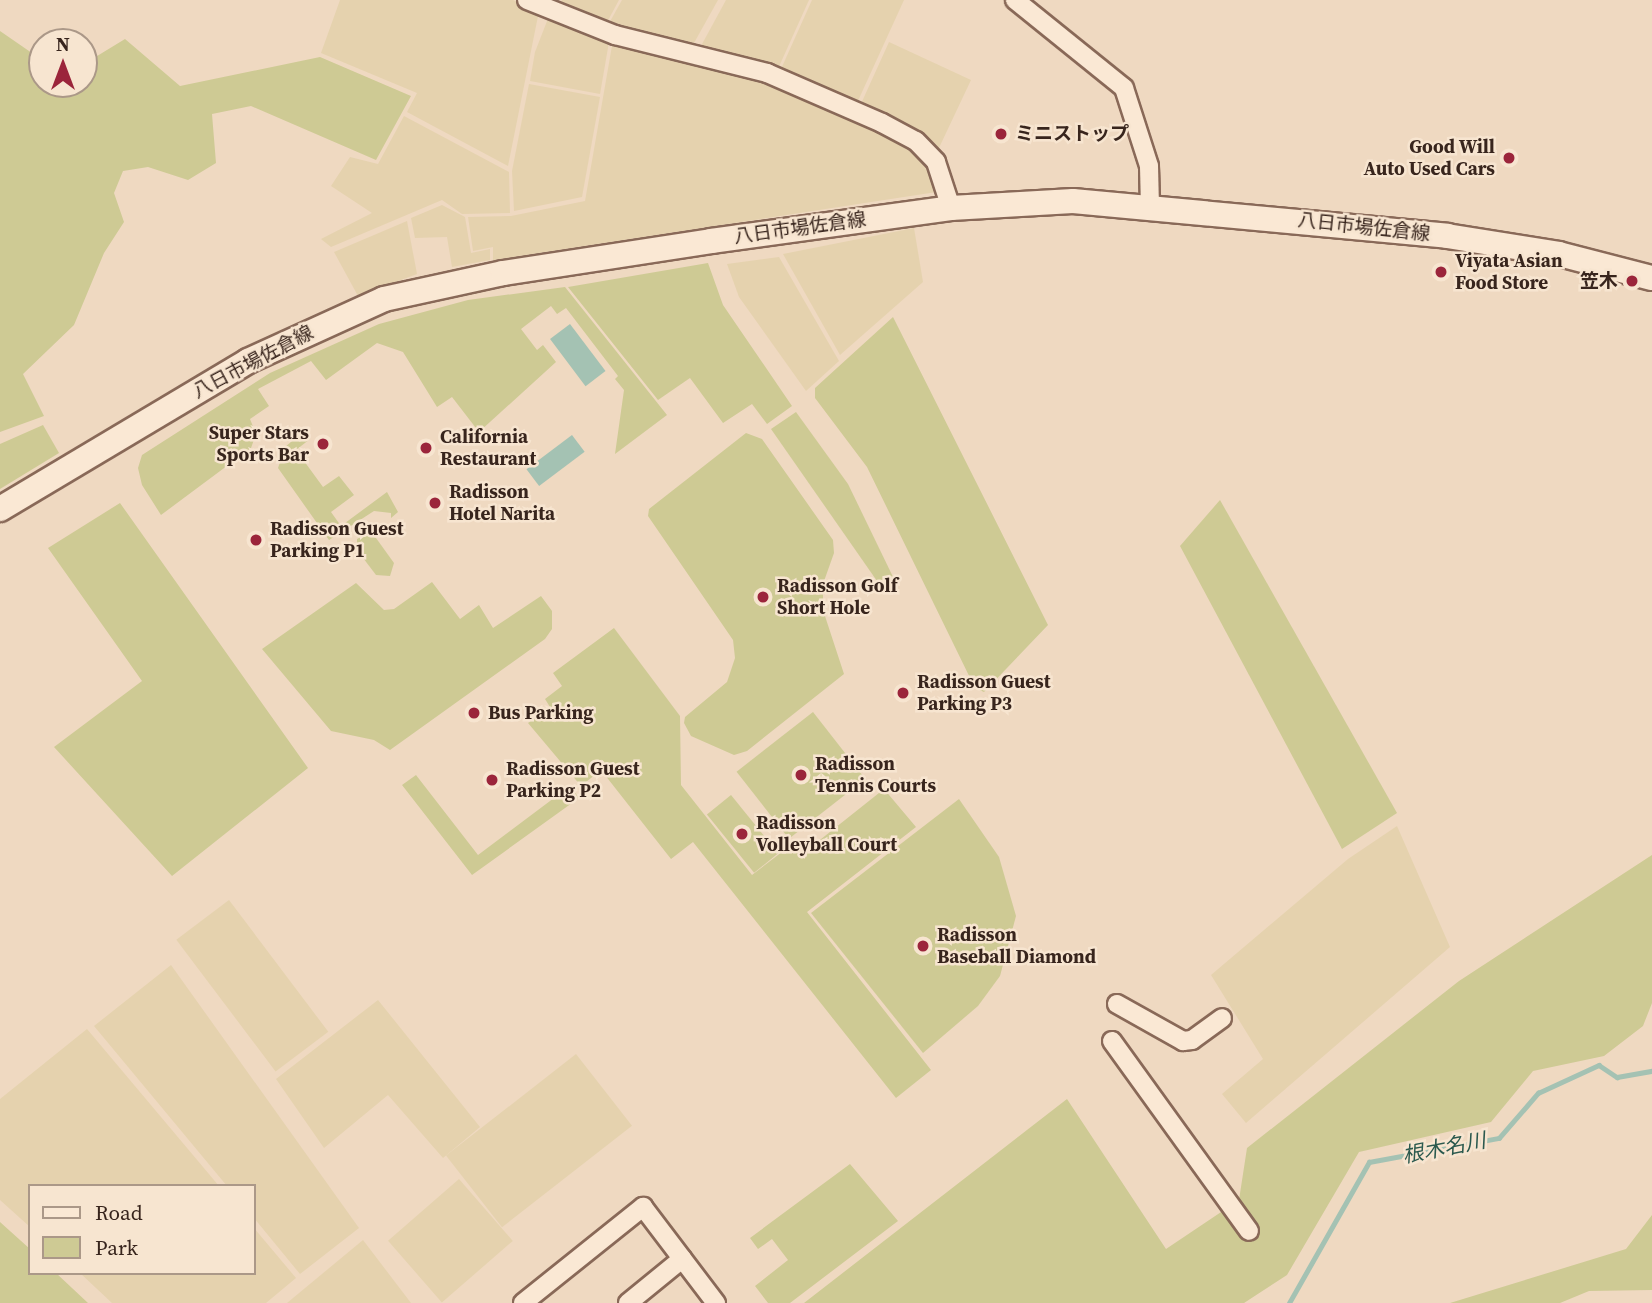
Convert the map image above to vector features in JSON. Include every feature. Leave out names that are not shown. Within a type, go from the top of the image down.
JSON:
[{"type":"main road","name":"八日市場佐倉線","points":[[0,509],[248,361],[384,299],[516,271],[951,208],[1045,201],[1150,206],[1447,236],[1559,254],[1652,278]]},
{"type":"street","points":[[527,0],[603,32],[767,73],[882,122],[915,141],[936,162],[951,208]]},
{"type":"street","points":[[1014,0],[1124,88],[1149,166],[1150,206]]},
{"type":"street","points":[[1117,1004],[1183,1041],[1192,1040],[1222,1018]]},
{"type":"street","points":[[1112,1041],[1249,1231]]},
{"type":"street","points":[[523,1303],[643,1207],[716,1303]]},
{"type":"street","points":[[628,1303],[682,1259]]},
{"type":"shaded area","points":[[340,0],[513,0],[539,11],[508,166],[407,112],[417,93],[321,53]]},
{"type":"shaded area","points":[[562,0],[619,0],[605,26],[558,7]]},
{"type":"shaded area","points":[[622,0],[718,0],[694,43],[608,25]]},
{"type":"shaded area","points":[[726,0],[809,0],[777,71],[701,46]]},
{"type":"shaded area","points":[[812,0],[904,0],[857,103],[781,69]]},
{"type":"shaded area","points":[[549,16],[609,42],[600,94],[530,81],[535,52]]},
{"type":"shaded area","points":[[613,40],[765,77],[912,145],[933,165],[943,191],[493,260],[493,247],[473,251],[468,217],[511,216],[585,201]]},
{"type":"shaded area","points":[[889,42],[971,80],[938,150],[914,130],[860,106]]},
{"type":"shaded area","points":[[529,84],[600,97],[582,197],[514,211],[512,171]]},
{"type":"shaded area","points":[[404,116],[509,172],[510,213],[462,214],[442,200],[331,247],[321,239],[372,213],[331,186],[350,157],[378,164]]},
{"type":"shaded area","points":[[442,205],[465,217],[471,253],[490,249],[490,260],[452,267],[447,237],[415,238],[411,218]]},
{"type":"shaded area","points":[[407,221],[417,274],[358,296],[334,252]]},
{"type":"shaded area","points":[[914,228],[923,282],[840,355],[783,254]]},
{"type":"shaded area","points":[[779,257],[839,361],[806,391],[739,297],[727,264]]},
{"type":"shaded area","points":[[570,324],[606,371],[586,386],[550,339]]},
{"type":"shaded area","points":[[572,435],[585,452],[539,486],[526,469]]},
{"type":"shaded area","points":[[1397,826],[1450,947],[1246,1123],[1222,1094],[1263,1059],[1211,975],[1348,859]]},
{"type":"shaded area","points":[[229,900],[328,1032],[276,1071],[176,940]]},
{"type":"shaded area","points":[[171,965],[359,1228],[300,1274],[256,1220],[256,1184],[225,1184],[94,1026]]},
{"type":"shaded area","points":[[378,1000],[480,1127],[443,1158],[388,1095],[324,1148],[276,1079]]},
{"type":"shaded area","points":[[87,1029],[217,1184],[28,1184],[28,1225],[0,1200],[0,1099]]},
{"type":"shaded area","points":[[576,1054],[632,1126],[502,1227],[446,1156]]},
{"type":"shaded area","points":[[459,1179],[513,1241],[442,1303],[388,1241]]},
{"type":"shaded area","points":[[256,1230],[296,1278],[266,1303],[112,1303],[82,1275],[256,1275]]},
{"type":"shaded area","points":[[363,1240],[411,1303],[287,1303]]},
{"type":"green space","points":[[0,31],[28,50],[28,98],[98,98],[98,55],[125,39],[180,86],[320,57],[411,96],[376,160],[251,106],[212,114],[216,163],[188,180],[148,167],[123,171],[114,193],[124,222],[104,253],[74,325],[23,374],[44,416],[0,432]]},
{"type":"green space","points":[[708,263],[723,305],[792,406],[767,424],[752,404],[723,423],[690,378],[658,400],[568,287]]},
{"type":"green space","points":[[565,287],[667,415],[615,454],[624,390],[615,379],[618,376],[566,308],[557,314],[551,306],[521,329],[537,350],[543,345],[556,362],[479,432],[452,397],[437,407],[403,352],[377,343],[326,380],[311,361],[258,389],[269,406],[250,419],[256,434],[251,448],[161,515],[142,485],[138,468],[142,455],[270,373],[379,324],[468,300]]},
{"type":"green space","points":[[893,317],[1048,625],[984,692],[975,688],[867,467],[815,398],[815,388]]},
{"type":"green space","points":[[796,412],[848,484],[895,581],[877,581],[771,429]]},
{"type":"green space","points":[[43,425],[59,453],[0,489],[0,444]]},
{"type":"green space","points":[[304,431],[310,439],[296,450],[323,487],[339,476],[354,495],[331,512],[341,526],[387,492],[398,512],[391,518],[391,513],[374,511],[329,540],[278,468],[285,447]]},
{"type":"green space","name":"Radisson Golf Short Hole","points":[[746,433],[762,439],[833,540],[834,553],[823,584],[823,610],[844,674],[747,751],[734,755],[691,736],[684,723],[685,717],[727,682],[735,658],[733,640],[648,516],[649,509]]},
{"type":"green space","points":[[1220,500],[1397,813],[1342,849],[1180,546]]},
{"type":"green space","points":[[120,503],[308,768],[172,876],[54,747],[142,681],[48,548]]},
{"type":"green space","points":[[366,534],[376,538],[394,563],[390,576],[376,575],[357,550],[357,539]]},
{"type":"green space","points":[[432,582],[460,619],[479,605],[493,628],[541,596],[552,611],[552,629],[545,639],[390,750],[374,740],[331,731],[262,649],[356,583],[384,610],[394,609]]},
{"type":"green space","points":[[614,628],[680,716],[681,785],[752,875],[791,845],[801,855],[884,789],[916,827],[807,912],[931,1070],[896,1098],[693,842],[671,859],[601,770],[581,786],[528,723],[550,707],[545,699],[562,686],[553,673]]},
{"type":"green space","name":"Radisson Tennis Courts","points":[[813,712],[865,779],[789,839],[737,772]]},
{"type":"green space","points":[[416,775],[478,855],[570,786],[579,798],[472,875],[402,785]]},
{"type":"green space","name":"Radisson Volleyball Court","points":[[731,795],[778,853],[754,873],[707,815]]},
{"type":"green space","name":"Radisson Baseball Diamond","points":[[959,799],[999,857],[1016,916],[1000,976],[978,1006],[923,1053],[811,913]]},
{"type":"green space","points":[[1652,855],[1652,1003],[1643,1026],[1604,1056],[1533,1071],[1491,1122],[1359,1152],[1287,1275],[1244,1303],[804,1303],[1067,1099],[1166,1249],[1239,1200],[1247,1148],[1459,981]]},
{"type":"green space","points":[[850,1164],[898,1221],[790,1303],[768,1303],[755,1286],[788,1260],[772,1239],[758,1249],[750,1238]]},
{"type":"green space","points":[[1652,1215],[1652,1290],[1589,1291],[1560,1303],[1450,1303],[1626,1249]]},
{"type":"green space","points":[[0,1222],[28,1247],[28,1275],[58,1275],[88,1303],[0,1303]]},
{"type":"waterway","name":"根木名川","points":[[1289,1303],[1369,1162],[1499,1138],[1538,1093],[1599,1065],[1617,1077],[1652,1071]]},
{"type":"place","name":"ミニストップ","points":[[1001,134]]},
{"type":"place","name":"Good Will Auto Used Cars","points":[[1509,158]]},
{"type":"place","name":"Viyata Asian Food Store","points":[[1441,272]]},
{"type":"place","name":"笠木","points":[[1632,281]]},
{"type":"place","name":"Super Stars Sports Bar","points":[[323,444]]},
{"type":"place","name":"California Restaurant","points":[[426,448]]},
{"type":"place","name":"Radisson Hotel Narita","points":[[435,503]]},
{"type":"place","name":"Radisson Guest Parking P1","points":[[256,540]]},
{"type":"place","name":"Radisson Golf Short Hole","points":[[763,597]]},
{"type":"place","name":"Radisson Guest Parking P3","points":[[903,693]]},
{"type":"place","name":"Bus Parking","points":[[474,713]]},
{"type":"place","name":"Radisson Tennis Courts","points":[[801,775]]},
{"type":"place","name":"Radisson Guest Parking P2","points":[[492,780]]},
{"type":"place","name":"Radisson Volleyball Court","points":[[742,834]]},
{"type":"place","name":"Radisson Baseball Diamond","points":[[923,946]]}]
